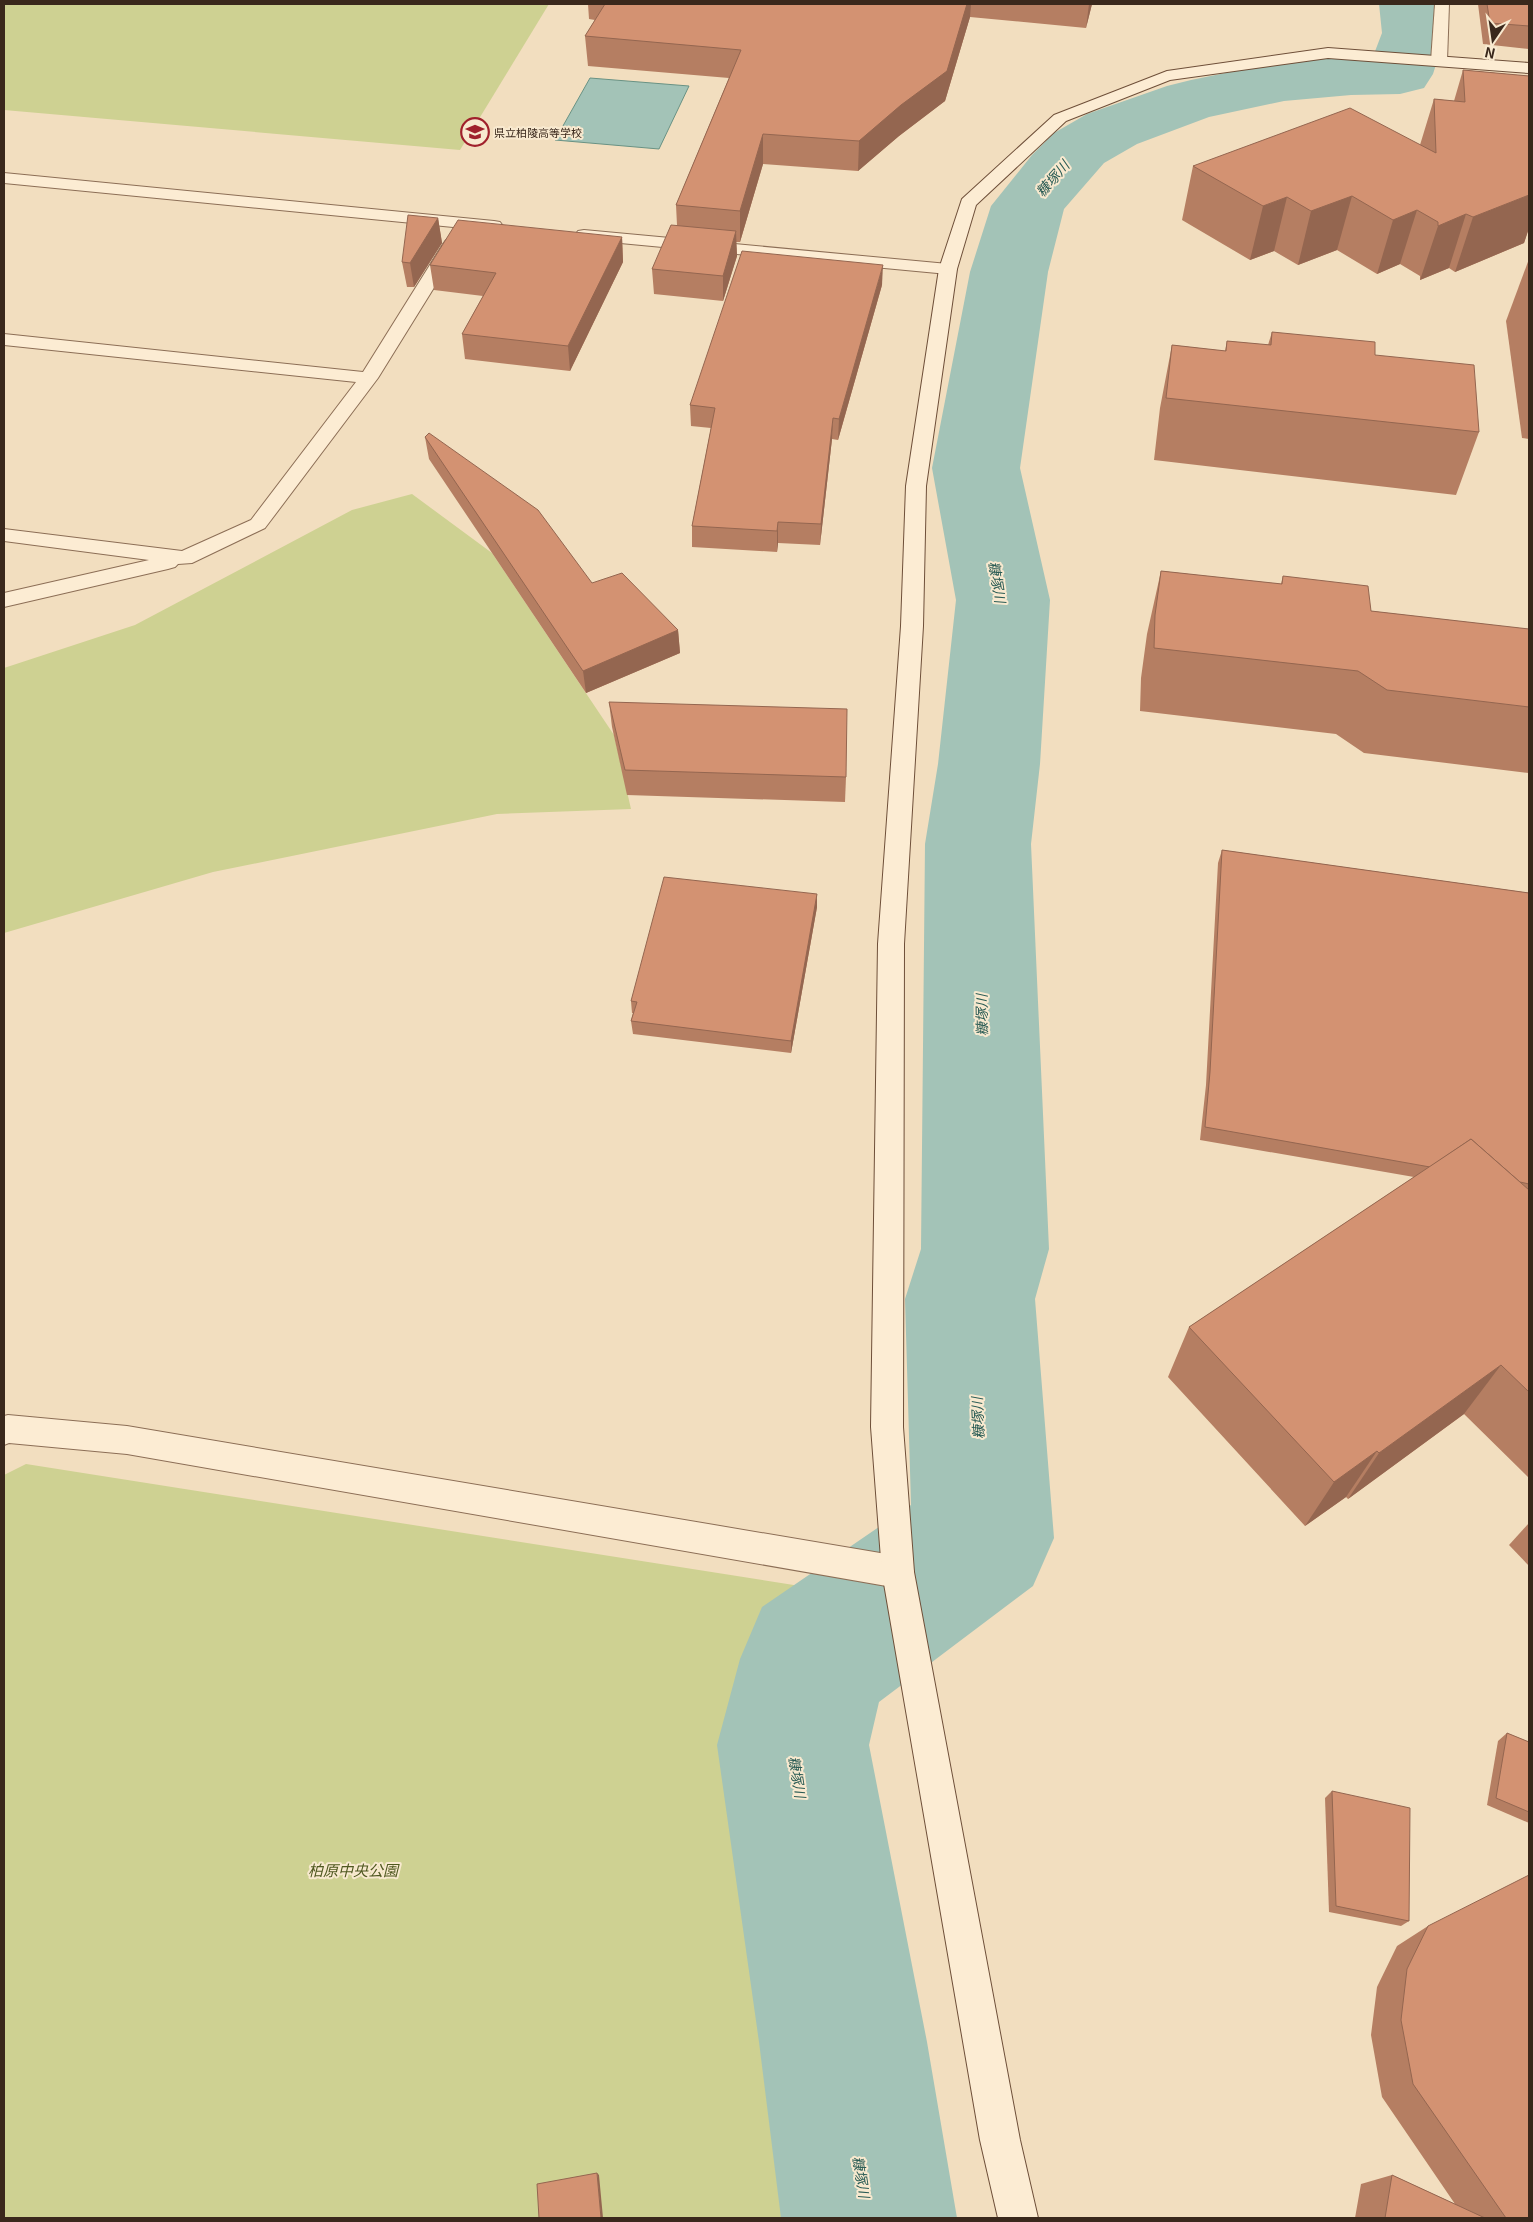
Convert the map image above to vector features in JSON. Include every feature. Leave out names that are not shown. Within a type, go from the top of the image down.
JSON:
[{"type":"street","points":[[1439,61],[1442,4]]},
{"type":"street","points":[[1018,2218],[1000,2140],[898,1572],[888,1427],[891,944],[912,626],[916,486],[948,270],[968,203],[1060,118],[1167,76],[1328,53],[1529,68]]},
{"type":"street","points":[[4,178],[514,228]]},
{"type":"street","points":[[4,600],[185,558],[258,524],[369,378],[465,223]]},
{"type":"street","points":[[564,233],[948,270]]},
{"type":"street","points":[[4,339],[369,378]]},
{"type":"street","points":[[4,536],[185,558]]},
{"type":"street","points":[[4,1431],[8,1429],[127,1440],[898,1572]]},
{"type":"green space","points":[[4,4],[549,4],[460,150],[4,110]]},
{"type":"green space","points":[[412,494],[492,553],[614,735],[631,809],[497,814],[213,872],[4,933],[4,668],[135,625],[352,510]]},
{"type":"green space","name":"柏原中央公園","points":[[26,1464],[800,1586],[803,1622],[747,1722],[814,2218],[4,2218],[4,1475]]},
{"type":"shaded area","points":[[590,78],[689,86],[659,149],[555,140]]},
{"type":"building","points":[[605,4],[967,4],[947,71],[901,105],[859,141],[763,134],[740,211],[676,205],[741,50],[585,36]]},
{"type":"building","points":[[1487,4],[1529,4],[1529,26],[1490,23]]},
{"type":"building","points":[[1463,70],[1529,76],[1529,195],[1473,217],[1466,214],[1438,226],[1438,222],[1417,210],[1393,220],[1352,196],[1311,211],[1287,197],[1263,206],[1193,166],[1350,108],[1436,153],[1434,99],[1465,102]]},
{"type":"building","points":[[408,215],[438,218],[410,263],[402,262]]},
{"type":"building","points":[[458,220],[622,237],[568,346],[462,334],[496,273],[430,265]]},
{"type":"building","points":[[671,225],[736,231],[723,276],[652,269]]},
{"type":"building","points":[[742,251],[883,265],[839,419],[833,418],[821,524],[778,522],[777,531],[692,526],[715,408],[690,405]]},
{"type":"building","points":[[1272,332],[1375,342],[1375,355],[1474,365],[1479,432],[1166,398],[1172,345],[1226,351],[1227,341],[1271,345]]},
{"type":"building","points":[[429,433],[538,510],[592,583],[622,573],[678,630],[583,671],[425,437]]},
{"type":"building","points":[[1161,571],[1282,584],[1283,576],[1368,586],[1371,611],[1529,629],[1529,707],[1387,690],[1358,671],[1154,648],[1155,615]]},
{"type":"building","points":[[609,702],[847,709],[846,777],[625,770]]},
{"type":"building","points":[[1222,850],[1529,893],[1529,1184],[1520,1182],[1471,1139],[1430,1167],[1205,1127],[1210,1072]]},
{"type":"building","points":[[664,877],[817,894],[791,1041],[631,1021],[637,1002],[631,1001]]},
{"type":"building","points":[[1471,1139],[1529,1190],[1529,1392],[1501,1365],[1379,1453],[1377,1451],[1334,1482],[1189,1327]]},
{"type":"building","points":[[1507,1733],[1529,1742],[1529,1812],[1496,1798]]},
{"type":"building","points":[[1332,1791],[1410,1808],[1409,1921],[1336,1906]]},
{"type":"building","points":[[1529,1875],[1529,2218],[1506,2218],[1413,2084],[1401,2020],[1407,1969],[1428,1926]]},
{"type":"building","points":[[597,2173],[601,2218],[539,2218],[537,2184]]},
{"type":"building","points":[[1392,2175],[1485,2218],[1385,2218]]},
{"type":"waterway","name":"糠塚川","points":[[869,2218],[843,2042],[793,1745],[814,1659],[983,1538],[970,1299],[985,1249],[978,844],[989,764],[1003,600],[976,468],[1009,272],[1028,206],[1057,170],[1079,148],[1112,129],[1191,100],[1284,81],[1351,75],[1400,74],[1414,33],[1410,4]]},
{"type":"place","name":"県立柏陵高等学校","points":[[475,132]]}]
